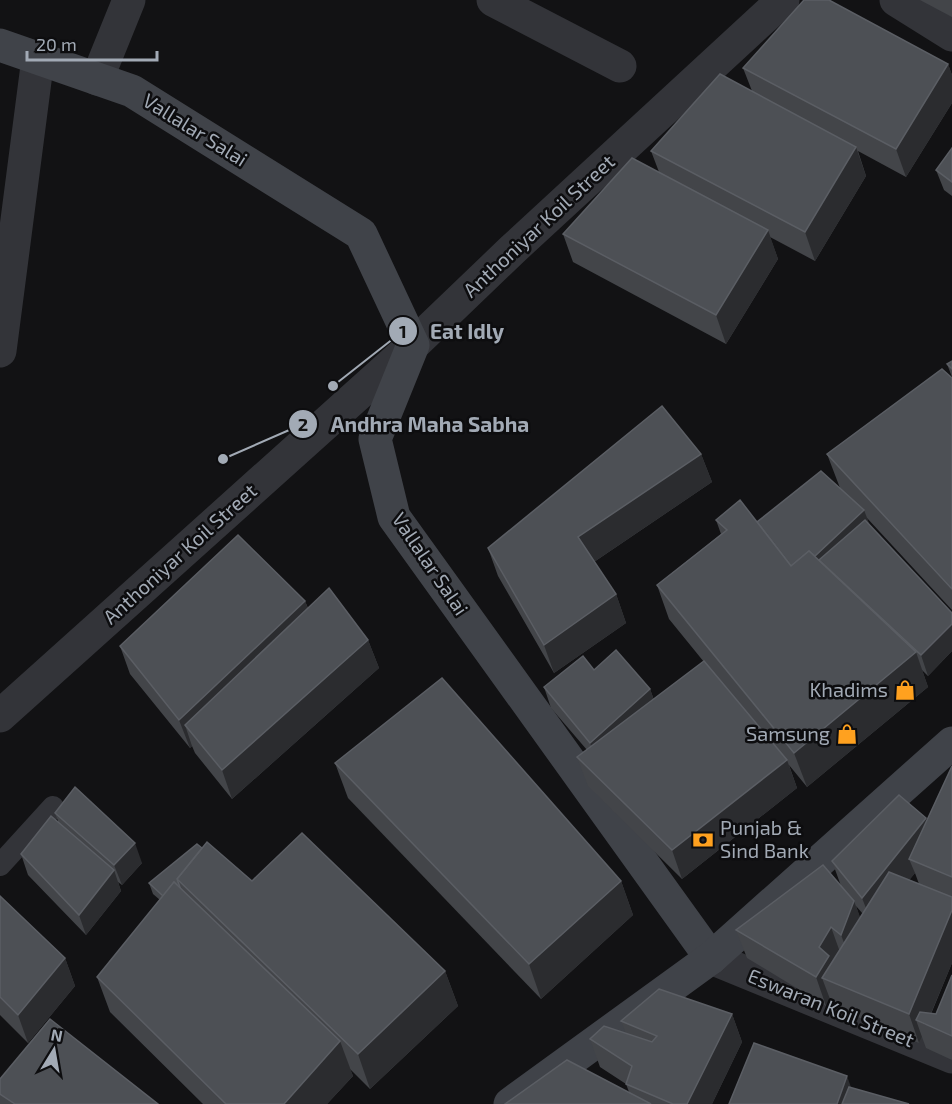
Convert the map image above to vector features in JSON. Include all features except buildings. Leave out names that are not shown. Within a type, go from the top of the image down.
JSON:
[{"type":"street","points":[[97,79],[129,0]]},
{"type":"street","points":[[493,0],[620,66]]},
{"type":"street","name":"Anthoniyar Koil Street","points":[[0,716],[413,345],[512,250],[783,0]]},
{"type":"street","points":[[896,0],[952,35]]},
{"type":"street","name":"Vallalar Salai","points":[[0,45],[132,91],[361,234],[413,345],[375,439],[394,517],[711,958]]},
{"type":"street","points":[[0,351],[38,58]]},
{"type":"street","points":[[510,1104],[711,958],[952,743]]},
{"type":"street","name":"Eswaran Koil Street","points":[[711,958],[952,1057]]},
{"type":"lane","points":[[0,865],[53,807]]},
{"type":"place","name":"Eat Idly","points":[[333,386]]},
{"type":"place","name":"Andhra Maha Sabha","points":[[223,459]]},
{"type":"place","name":"Khadims","points":[[905,690]]},
{"type":"place","name":"Samsung","points":[[847,734]]},
{"type":"place","name":"Punjab & Sind Bank","points":[[703,840]]}]
